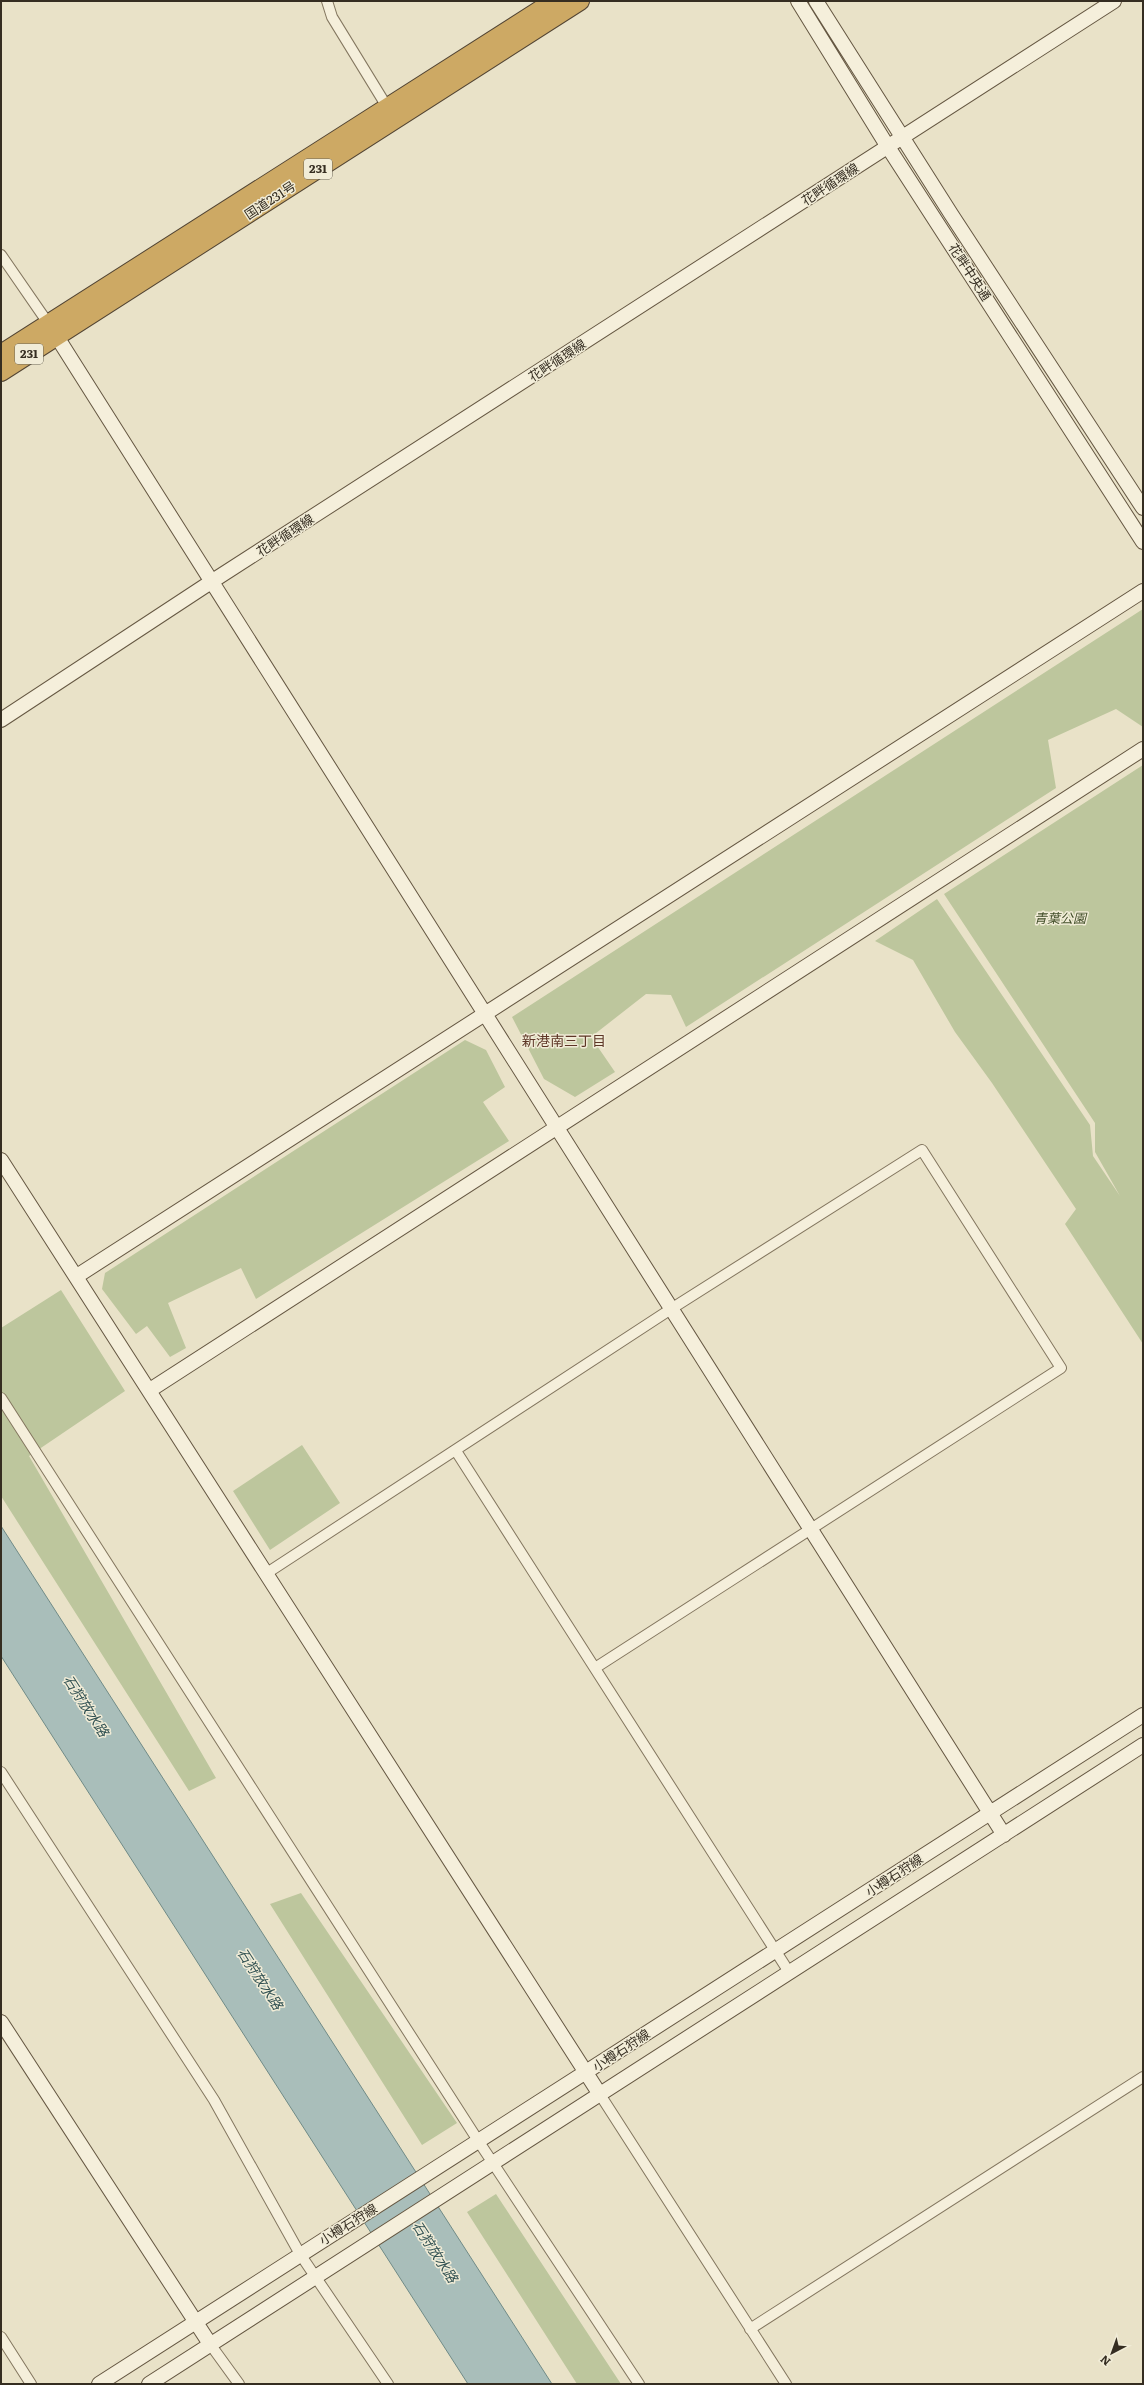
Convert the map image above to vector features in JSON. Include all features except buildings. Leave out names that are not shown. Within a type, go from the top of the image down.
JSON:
[{"type":"highway","name":"国道231号","points":[[1,372],[53,330],[391,113],[554,1]]},
{"type":"highway","name":"国道231号","points":[[391,113],[580,1]]},
{"type":"highway","name":"国道231号","points":[[1,354],[53,330]]},
{"type":"street","points":[[327,1],[332,17],[391,113]]},
{"type":"street","name":"花畔中央通","points":[[798,1],[888,147],[1143,542]]},
{"type":"street","name":"花畔中央通","points":[[816,1],[1143,508]]},
{"type":"street","name":"花畔循環線","points":[[1,720],[211,582],[1114,1]]},
{"type":"street","points":[[1,255],[53,330],[672,1309],[989,1814],[1004,1835]]},
{"type":"street","points":[[77,1276],[486,1015],[1143,591]]},
{"type":"street","points":[[150,1390],[1143,749]]},
{"type":"street","points":[[267,1573],[672,1309],[922,1150],[1061,1368],[595,1668]]},
{"type":"street","points":[[1,1160],[77,1276],[786,2384]]},
{"type":"street","points":[[1,1398],[479,2142],[639,2384]]},
{"type":"street","points":[[456,1451],[789,1972]]},
{"type":"street","name":"小樽石狩線","points":[[100,2384],[300,2254],[479,2142],[1143,1715]]},
{"type":"street","name":"小樽石狩線","points":[[149,2384],[453,2189],[599,2093],[1004,1835],[1143,1744]]},
{"type":"street","points":[[1,1772],[214,2100],[300,2254],[388,2384]]},
{"type":"street","points":[[1,2022],[195,2322],[238,2384]]},
{"type":"street","points":[[750,2328],[1143,2077]]},
{"type":"street","points":[[1,2337],[31,2384]]},
{"type":"green space","points":[[1143,609],[1143,727],[1116,709],[1048,740],[1056,788],[686,1027],[671,995],[646,994],[591,1037],[615,1072],[575,1097],[544,1079],[512,1017]]},
{"type":"green space","name":"青葉公園","points":[[1143,765],[1143,1344],[1065,1224],[1076,1209],[992,1083],[955,1032],[913,960],[875,941],[937,899],[1090,1125],[1093,1156],[1120,1196],[1095,1152],[1095,1123],[944,894]]},
{"type":"green space","points":[[465,1040],[486,1050],[505,1087],[483,1102],[509,1141],[256,1299],[241,1268],[168,1303],[186,1348],[170,1357],[147,1326],[136,1334],[102,1289],[105,1273]]},
{"type":"green space","points":[[61,1290],[125,1391],[29,1456],[216,1778],[189,1791],[1,1496],[1,1328]]},
{"type":"green space","points":[[302,1445],[340,1503],[270,1550],[233,1491]]},
{"type":"green space","points":[[301,1893],[457,2123],[422,2145],[270,1904]]},
{"type":"green space","points":[[496,2194],[621,2384],[577,2384],[467,2212]]},
{"type":"water","name":"石狩放水路","points":[[1,1526],[552,2384],[468,2384],[1,1656]]},
{"type":"district","name":"新港南三丁目","points":[[564,1041]]}]
